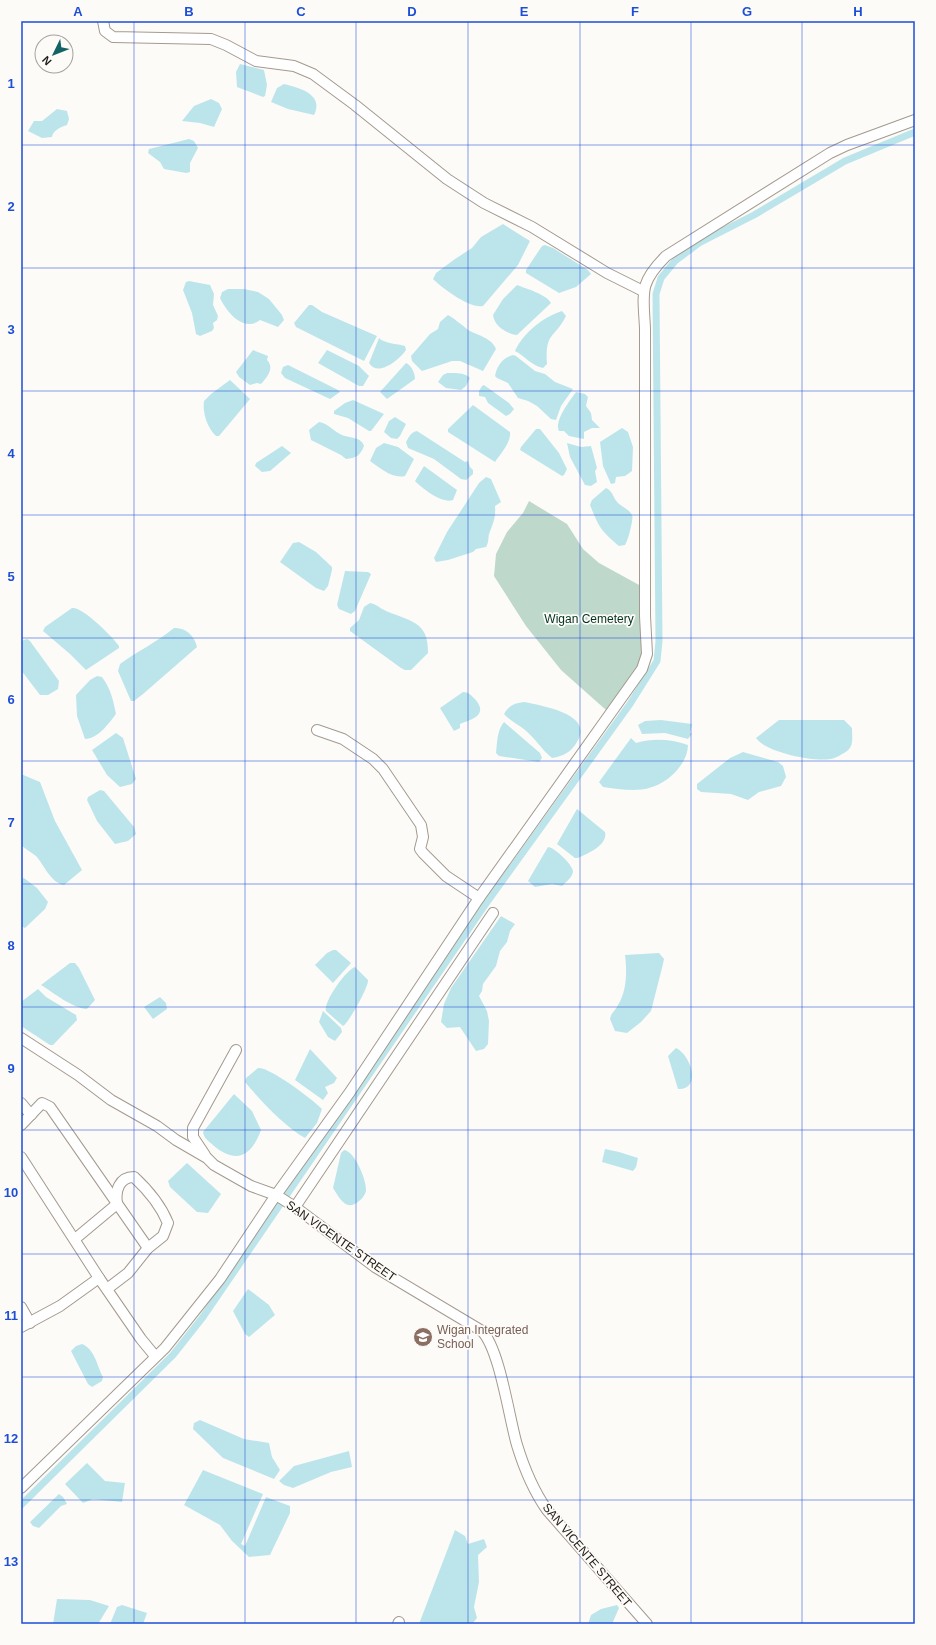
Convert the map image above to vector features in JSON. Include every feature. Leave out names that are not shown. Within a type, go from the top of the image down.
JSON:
[{"type":"street","points":[[103,21],[105,31],[113,37],[211,40],[226,45],[256,60],[304,69],[349,100],[453,183],[484,203],[532,227],[607,273],[643,291]]},
{"type":"street","points":[[21,1488],[176,1334],[220,1279],[350,1092],[478,898],[634,682],[645,662],[647,654],[645,616],[645,328],[643,291],[646,281],[666,256],[830,153],[847,145],[915,120]]},
{"type":"street","points":[[317,730],[343,740],[373,758],[383,769],[421,825],[423,836],[420,849],[423,854],[446,876],[478,898]]},
{"type":"street","points":[[292,1206],[493,913]]},
{"type":"street","points":[[21,1038],[78,1075],[111,1100],[207,1158]]},
{"type":"street","points":[[207,1158],[193,1137],[193,1128],[236,1050]]},
{"type":"street","points":[[21,1103],[31,1115]]},
{"type":"street","points":[[21,1125],[42,1103],[50,1107],[148,1248]]},
{"type":"street","points":[[21,1157],[99,1278],[141,1339],[155,1356]]},
{"type":"street","name":"SAN VICENTE STREET","points":[[207,1158],[214,1165],[250,1186],[278,1196],[375,1268],[487,1336],[492,1345],[517,1445],[537,1496],[546,1510],[647,1624]]},
{"type":"street","points":[[107,1289],[128,1273],[148,1248],[155,1244],[167,1230],[168,1223],[164,1214],[143,1186],[134,1177],[121,1182],[118,1186],[116,1196],[117,1204]]},
{"type":"street","points":[[75,1239],[117,1204]]},
{"type":"street","points":[[21,1307],[26,1325],[60,1306],[99,1278]]},
{"type":"green space","name":"Wigan Cemetery","points":[[529,501],[567,524],[583,549],[599,563],[641,586],[643,644],[640,663],[638,670],[630,682],[606,710],[561,670],[526,626],[494,576],[496,554],[507,532],[523,513]]},
{"type":"water","points":[[240,64],[264,70],[267,85],[265,96],[263,97],[237,87],[236,72]]},
{"type":"water","points":[[284,84],[304,90],[313,97],[316,102],[314,115],[288,109],[271,102],[277,88]]},
{"type":"water","points":[[211,99],[219,103],[222,109],[214,127],[200,123],[182,121],[194,106]]},
{"type":"water","points":[[57,109],[67,111],[69,119],[67,125],[56,131],[52,137],[42,138],[28,131],[34,121],[42,121]]},
{"type":"water","points":[[189,139],[194,141],[198,148],[190,163],[190,172],[186,173],[164,169],[160,162],[148,153],[149,149]]},
{"type":"water","points":[[503,224],[530,241],[518,265],[483,306],[477,306],[464,301],[449,292],[433,279],[436,273],[472,248],[481,237]]},
{"type":"water","points":[[545,245],[553,248],[588,270],[591,274],[576,287],[559,293],[526,273],[526,270],[542,246]]},
{"type":"water","points":[[189,281],[210,285],[214,294],[213,305],[218,316],[217,320],[213,323],[214,328],[212,331],[200,336],[196,334],[192,313],[183,290],[186,282]]},
{"type":"water","points":[[517,285],[541,294],[551,303],[517,335],[509,333],[498,326],[493,315],[503,299]]},
{"type":"water","points":[[228,289],[244,289],[258,292],[269,299],[282,315],[284,320],[278,327],[260,320],[247,324],[241,322],[226,309],[220,298],[222,292]]},
{"type":"water","points":[[309,305],[312,305],[322,312],[377,336],[364,361],[296,327],[294,323]]},
{"type":"water","points":[[562,311],[566,316],[549,341],[547,346],[547,364],[543,368],[535,365],[515,351],[523,338],[534,326],[548,317]]},
{"type":"water","points":[[448,315],[468,330],[488,339],[494,345],[496,349],[483,371],[460,361],[452,361],[422,371],[412,361],[411,356],[430,334],[438,329],[440,322]]},
{"type":"water","points":[[379,338],[387,342],[405,346],[406,350],[389,366],[378,369],[369,363]]},
{"type":"water","points":[[253,350],[268,356],[267,360],[270,369],[268,375],[261,384],[257,383],[250,385],[239,377],[236,372]]},
{"type":"water","points":[[327,350],[359,366],[369,376],[363,386],[359,386],[318,363]]},
{"type":"water","points":[[513,355],[535,371],[545,374],[555,382],[573,389],[561,406],[556,420],[551,419],[537,406],[518,398],[508,383],[495,376],[501,363],[509,356]]},
{"type":"water","points":[[406,363],[410,366],[415,379],[387,399],[380,392]]},
{"type":"water","points":[[288,365],[340,392],[330,399],[285,378],[281,373],[283,367]]},
{"type":"water","points":[[447,373],[462,374],[470,378],[466,386],[461,390],[446,388],[438,382],[443,375]]},
{"type":"water","points":[[230,380],[250,399],[219,436],[216,436],[210,429],[206,420],[204,401]]},
{"type":"water","points":[[484,385],[509,403],[514,409],[510,414],[506,416],[488,403],[485,397],[479,396],[479,391]]},
{"type":"water","points":[[576,392],[585,394],[588,397],[586,406],[591,413],[592,420],[600,428],[592,428],[584,432],[584,439],[569,436],[564,431],[559,431],[558,427],[563,411]]},
{"type":"water","points":[[353,400],[384,414],[371,431],[348,418],[334,414],[334,411],[345,403]]},
{"type":"water","points":[[473,405],[510,432],[507,444],[495,462],[448,432],[448,429]]},
{"type":"water","points":[[395,417],[406,424],[397,439],[391,438],[384,432],[389,421]]},
{"type":"water","points":[[319,422],[325,424],[342,435],[361,441],[364,446],[361,452],[355,457],[346,459],[311,440],[309,430]]},
{"type":"water","points":[[622,428],[628,432],[633,447],[632,471],[625,476],[616,477],[615,483],[611,484],[603,466],[600,442]]},
{"type":"water","points":[[536,429],[540,429],[559,453],[567,469],[564,475],[562,476],[520,450]]},
{"type":"water","points":[[417,431],[465,462],[468,461],[473,470],[473,474],[466,480],[461,479],[434,459],[408,448],[406,442],[412,434]]},
{"type":"water","points":[[384,443],[398,447],[414,459],[405,476],[395,476],[382,470],[370,461],[376,448]]},
{"type":"water","points":[[567,443],[581,447],[591,446],[597,468],[595,471],[597,482],[591,486],[585,485],[570,457]]},
{"type":"water","points":[[282,446],[291,453],[270,471],[262,472],[255,466],[256,463]]},
{"type":"water","points":[[424,466],[457,490],[453,500],[449,501],[438,498],[415,481]]},
{"type":"water","points":[[486,477],[491,479],[501,502],[495,506],[495,517],[486,547],[476,549],[473,552],[448,560],[436,562],[434,558],[447,532],[479,483]]},
{"type":"water","points":[[606,488],[610,491],[616,501],[632,515],[628,539],[625,545],[619,546],[604,532],[590,505],[592,500]]},
{"type":"water","points":[[299,542],[316,552],[332,567],[328,586],[324,591],[316,588],[280,562],[293,543]]},
{"type":"water","points":[[345,571],[368,572],[371,574],[355,611],[351,614],[339,609],[337,605]]},
{"type":"water","points":[[370,603],[410,620],[421,628],[425,634],[428,653],[411,670],[401,668],[350,631],[350,628],[359,620],[364,607]]},
{"type":"water","points":[[72,608],[83,612],[90,617],[111,636],[119,646],[119,648],[86,670],[43,631],[45,627]]},
{"type":"water","points":[[174,628],[182,629],[189,633],[194,639],[197,647],[143,694],[134,701],[131,701],[118,671],[120,664]]},
{"type":"water","points":[[27,639],[59,681],[58,689],[48,695],[40,695],[21,670],[21,641]]},
{"type":"water","points":[[97,676],[102,677],[110,690],[116,714],[107,726],[99,733],[85,739],[77,716],[76,695],[90,680]]},
{"type":"water","points":[[463,692],[468,693],[474,698],[480,708],[480,712],[475,718],[460,724],[460,728],[454,731],[440,708]]},
{"type":"water","points":[[525,702],[564,713],[573,718],[579,724],[581,732],[577,742],[570,751],[564,755],[552,758],[529,733],[504,714],[508,708],[513,705]]},
{"type":"water","points":[[661,720],[692,724],[690,733],[692,734],[688,739],[665,733],[642,734],[638,725],[645,721]]},
{"type":"water","points":[[779,720],[844,720],[852,728],[851,746],[843,754],[830,759],[822,760],[779,752],[769,748],[756,738]]},
{"type":"water","points":[[504,722],[540,753],[542,758],[539,762],[499,756],[496,753],[499,733]]},
{"type":"water","points":[[116,733],[123,738],[136,779],[132,784],[120,787],[107,775],[92,750]]},
{"type":"water","points":[[631,738],[636,743],[642,741],[669,740],[682,743],[688,745],[687,752],[680,766],[675,772],[669,778],[656,786],[632,790],[603,787],[599,782]]},
{"type":"water","points":[[743,752],[778,762],[783,766],[786,777],[781,786],[759,792],[748,800],[731,794],[701,792],[697,789],[697,784],[730,758]]},
{"type":"water","points":[[21,774],[40,782],[55,821],[82,870],[64,885],[55,881],[36,856],[21,845]]},
{"type":"water","points":[[100,790],[104,791],[134,827],[136,834],[128,841],[115,844],[97,821],[87,800],[88,797]]},
{"type":"water","points":[[577,809],[605,832],[605,837],[604,841],[597,848],[578,858],[575,858],[557,844]]},
{"type":"water","points":[[548,847],[566,860],[572,868],[573,873],[562,886],[552,884],[535,887],[528,881]]},
{"type":"water","points":[[24,878],[37,888],[48,902],[45,909],[25,928],[21,926],[21,879]]},
{"type":"water","points":[[501,916],[515,924],[510,931],[507,942],[500,951],[496,966],[483,984],[482,991],[479,996],[487,1011],[489,1021],[488,1044],[484,1049],[476,1051],[460,1027],[447,1028],[441,1022],[444,1004],[451,988]]},
{"type":"water","points":[[336,950],[351,963],[333,983],[315,965],[327,953]]},
{"type":"water","points":[[659,953],[664,959],[651,1011],[641,1022],[627,1033],[615,1031],[610,1019],[621,999],[625,987],[625,955]]},
{"type":"water","points":[[70,963],[75,963],[79,968],[95,1000],[87,1009],[69,1003],[41,985]]},
{"type":"water","points":[[355,967],[368,980],[362,997],[346,1024],[343,1026],[326,1011],[326,1007],[331,994],[341,980],[351,969]]},
{"type":"water","points":[[38,989],[46,997],[76,1015],[77,1020],[53,1045],[50,1045],[21,1026],[21,1002]]},
{"type":"water","points":[[160,997],[166,1003],[167,1009],[153,1019],[144,1007]]},
{"type":"water","points":[[323,1011],[341,1028],[342,1032],[335,1041],[328,1037],[319,1022]]},
{"type":"water","points":[[676,1048],[690,1064],[692,1072],[690,1084],[685,1088],[678,1089],[668,1056]]},
{"type":"water","points":[[310,1049],[337,1078],[334,1083],[325,1087],[328,1093],[323,1100],[295,1080]]},
{"type":"water","points":[[258,1068],[264,1069],[281,1078],[301,1091],[322,1109],[317,1123],[305,1138],[281,1120],[265,1105],[245,1082],[246,1078]]},
{"type":"water","points":[[234,1094],[252,1111],[261,1130],[253,1146],[248,1151],[237,1156],[222,1152],[206,1138],[203,1132]]},
{"type":"water","points":[[605,1149],[638,1158],[636,1167],[633,1171],[602,1162]]},
{"type":"water","points":[[344,1150],[352,1155],[360,1167],[366,1186],[365,1194],[362,1198],[350,1205],[347,1205],[341,1200],[333,1188],[341,1153]]},
{"type":"water","points":[[187,1163],[221,1194],[208,1213],[197,1212],[170,1187],[168,1181]]},
{"type":"water","points":[[248,1289],[269,1305],[275,1315],[249,1337],[245,1334],[233,1311]]},
{"type":"water","points":[[82,1344],[86,1346],[93,1354],[103,1377],[102,1381],[92,1387],[88,1384],[71,1351],[76,1346]]},
{"type":"water","points":[[200,1420],[244,1439],[269,1443],[272,1457],[280,1470],[274,1479],[223,1458],[193,1429],[194,1423]]},
{"type":"water","points":[[349,1451],[352,1467],[331,1472],[293,1488],[284,1485],[279,1481],[294,1466]]},
{"type":"water","points":[[87,1463],[105,1481],[125,1483],[122,1502],[93,1499],[83,1503],[65,1484]]},
{"type":"water","points":[[203,1470],[263,1494],[241,1544],[245,1546],[266,1497],[290,1506],[290,1513],[270,1555],[249,1557],[232,1541],[220,1525],[184,1505]]},
{"type":"water","points":[[59,1494],[63,1497],[67,1504],[61,1506],[39,1528],[33,1526],[30,1522]]},
{"type":"water","points":[[455,1530],[465,1536],[468,1544],[484,1539],[487,1547],[478,1555],[479,1582],[474,1607],[477,1618],[472,1624],[419,1624]]},
{"type":"water","points":[[57,1599],[90,1600],[109,1606],[98,1624],[53,1624]]},
{"type":"water","points":[[122,1605],[147,1613],[143,1624],[110,1624],[117,1607]]},
{"type":"water","points":[[617,1605],[619,1608],[612,1624],[588,1624],[591,1615],[601,1609]]},
{"type":"waterway","points":[[21,1505],[173,1355],[203,1317],[485,905],[630,704],[657,661],[659,641],[656,294],[661,278],[675,261],[699,243],[754,215],[845,161],[915,132]]},
{"type":"place","name":"Wigan Integrated School","points":[[423,1337]]}]
